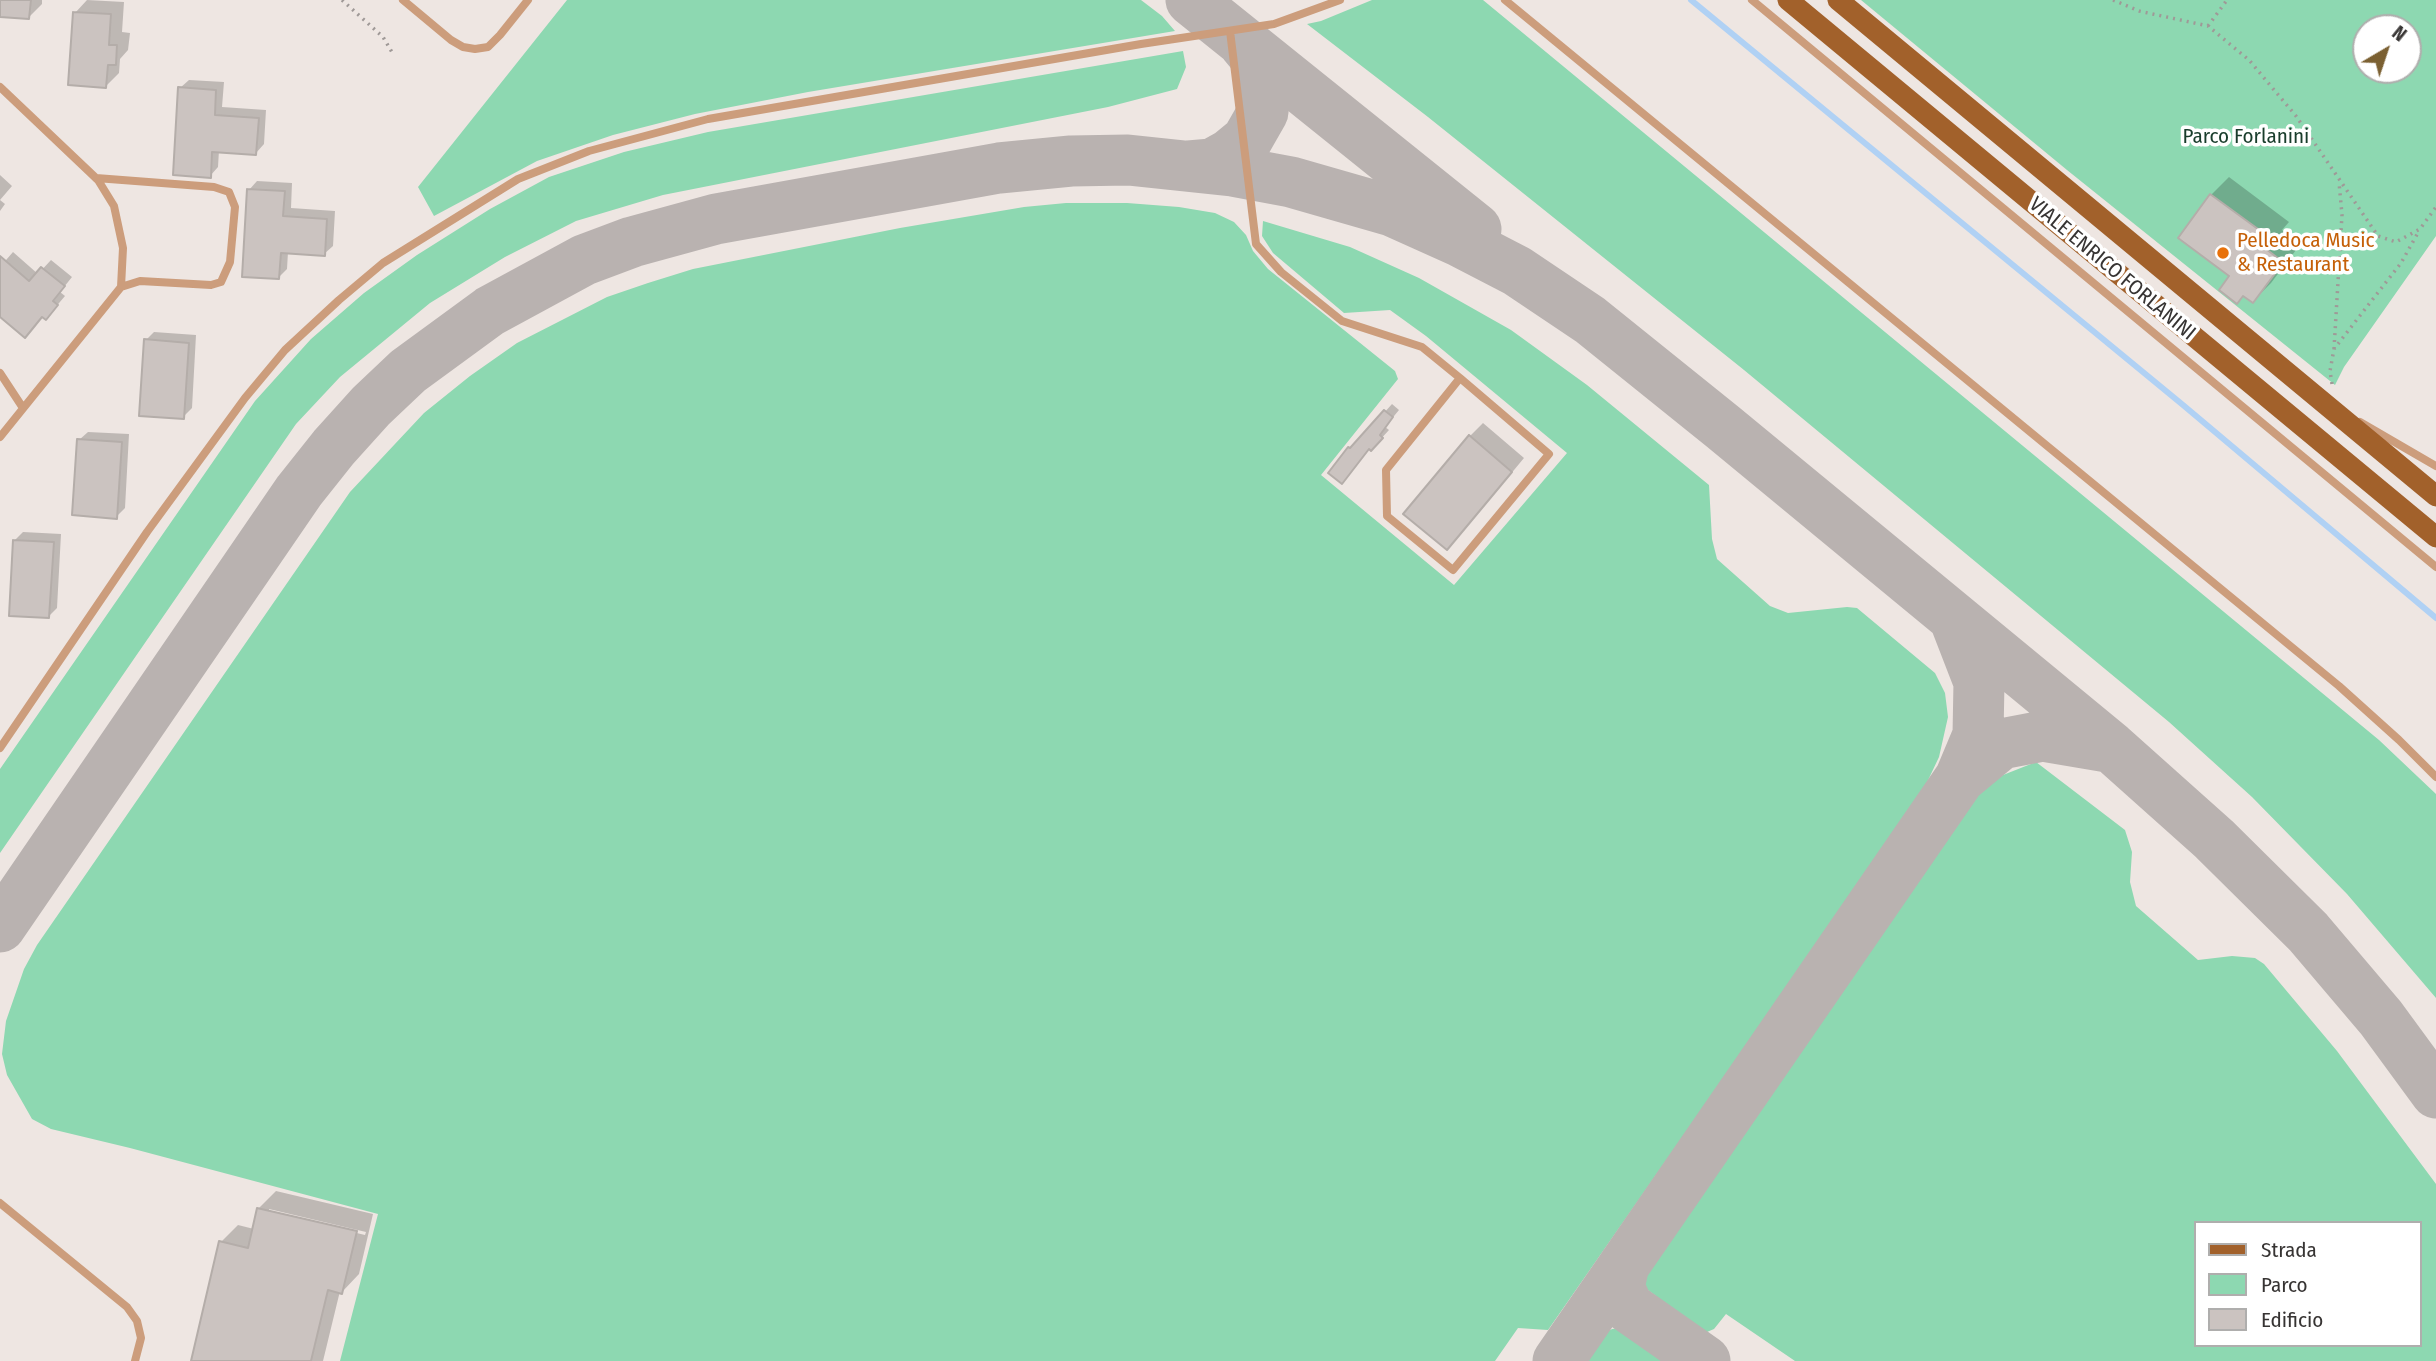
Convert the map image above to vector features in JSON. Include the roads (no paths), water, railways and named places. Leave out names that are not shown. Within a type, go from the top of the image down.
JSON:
[{"type":"main road","name":"VIALE ENRICO FORLANINI","points":[[1788,0],[2436,537]]},
{"type":"main road","name":"VIALE ENRICO FORLANINI","points":[[1838,0],[2329,395],[2436,496]]},
{"type":"lane","points":[[403,0],[451,40],[463,47],[475,49],[488,47],[528,0]]},
{"type":"lane","points":[[0,748],[147,533],[245,398],[285,350],[383,263],[517,179],[589,151],[708,119],[1141,44],[1274,24],[1340,0]]},
{"type":"lane","points":[[1505,0],[2339,686],[2436,777]]},
{"type":"lane","points":[[1752,0],[2436,567]]},
{"type":"lane","points":[[1230,31],[1256,244],[1281,272],[1342,321],[1422,347],[1460,378],[1549,454],[1453,570],[1387,516],[1386,470],[1460,378]]},
{"type":"lane","points":[[0,87],[96,178],[114,206],[123,248],[121,287]]},
{"type":"lane","points":[[0,437],[121,287],[139,281],[211,285],[221,282],[230,261],[235,207],[229,192],[214,187],[96,178]]},
{"type":"lane","points":[[0,373],[23,408]]},
{"type":"lane","points":[[2329,395],[2436,466]]},
{"type":"lane","points":[[0,1203],[127,1307],[136,1321],[141,1338],[135,1361]]},
{"type":"waterway","points":[[1691,0],[2183,405],[2436,618]]},
{"type":"place","name":"Pelledoca Music & Restaurant","points":[[2223,253]]},
{"type":"park label","name":"Parco Forlanini","points":[[2246,137]]}]
